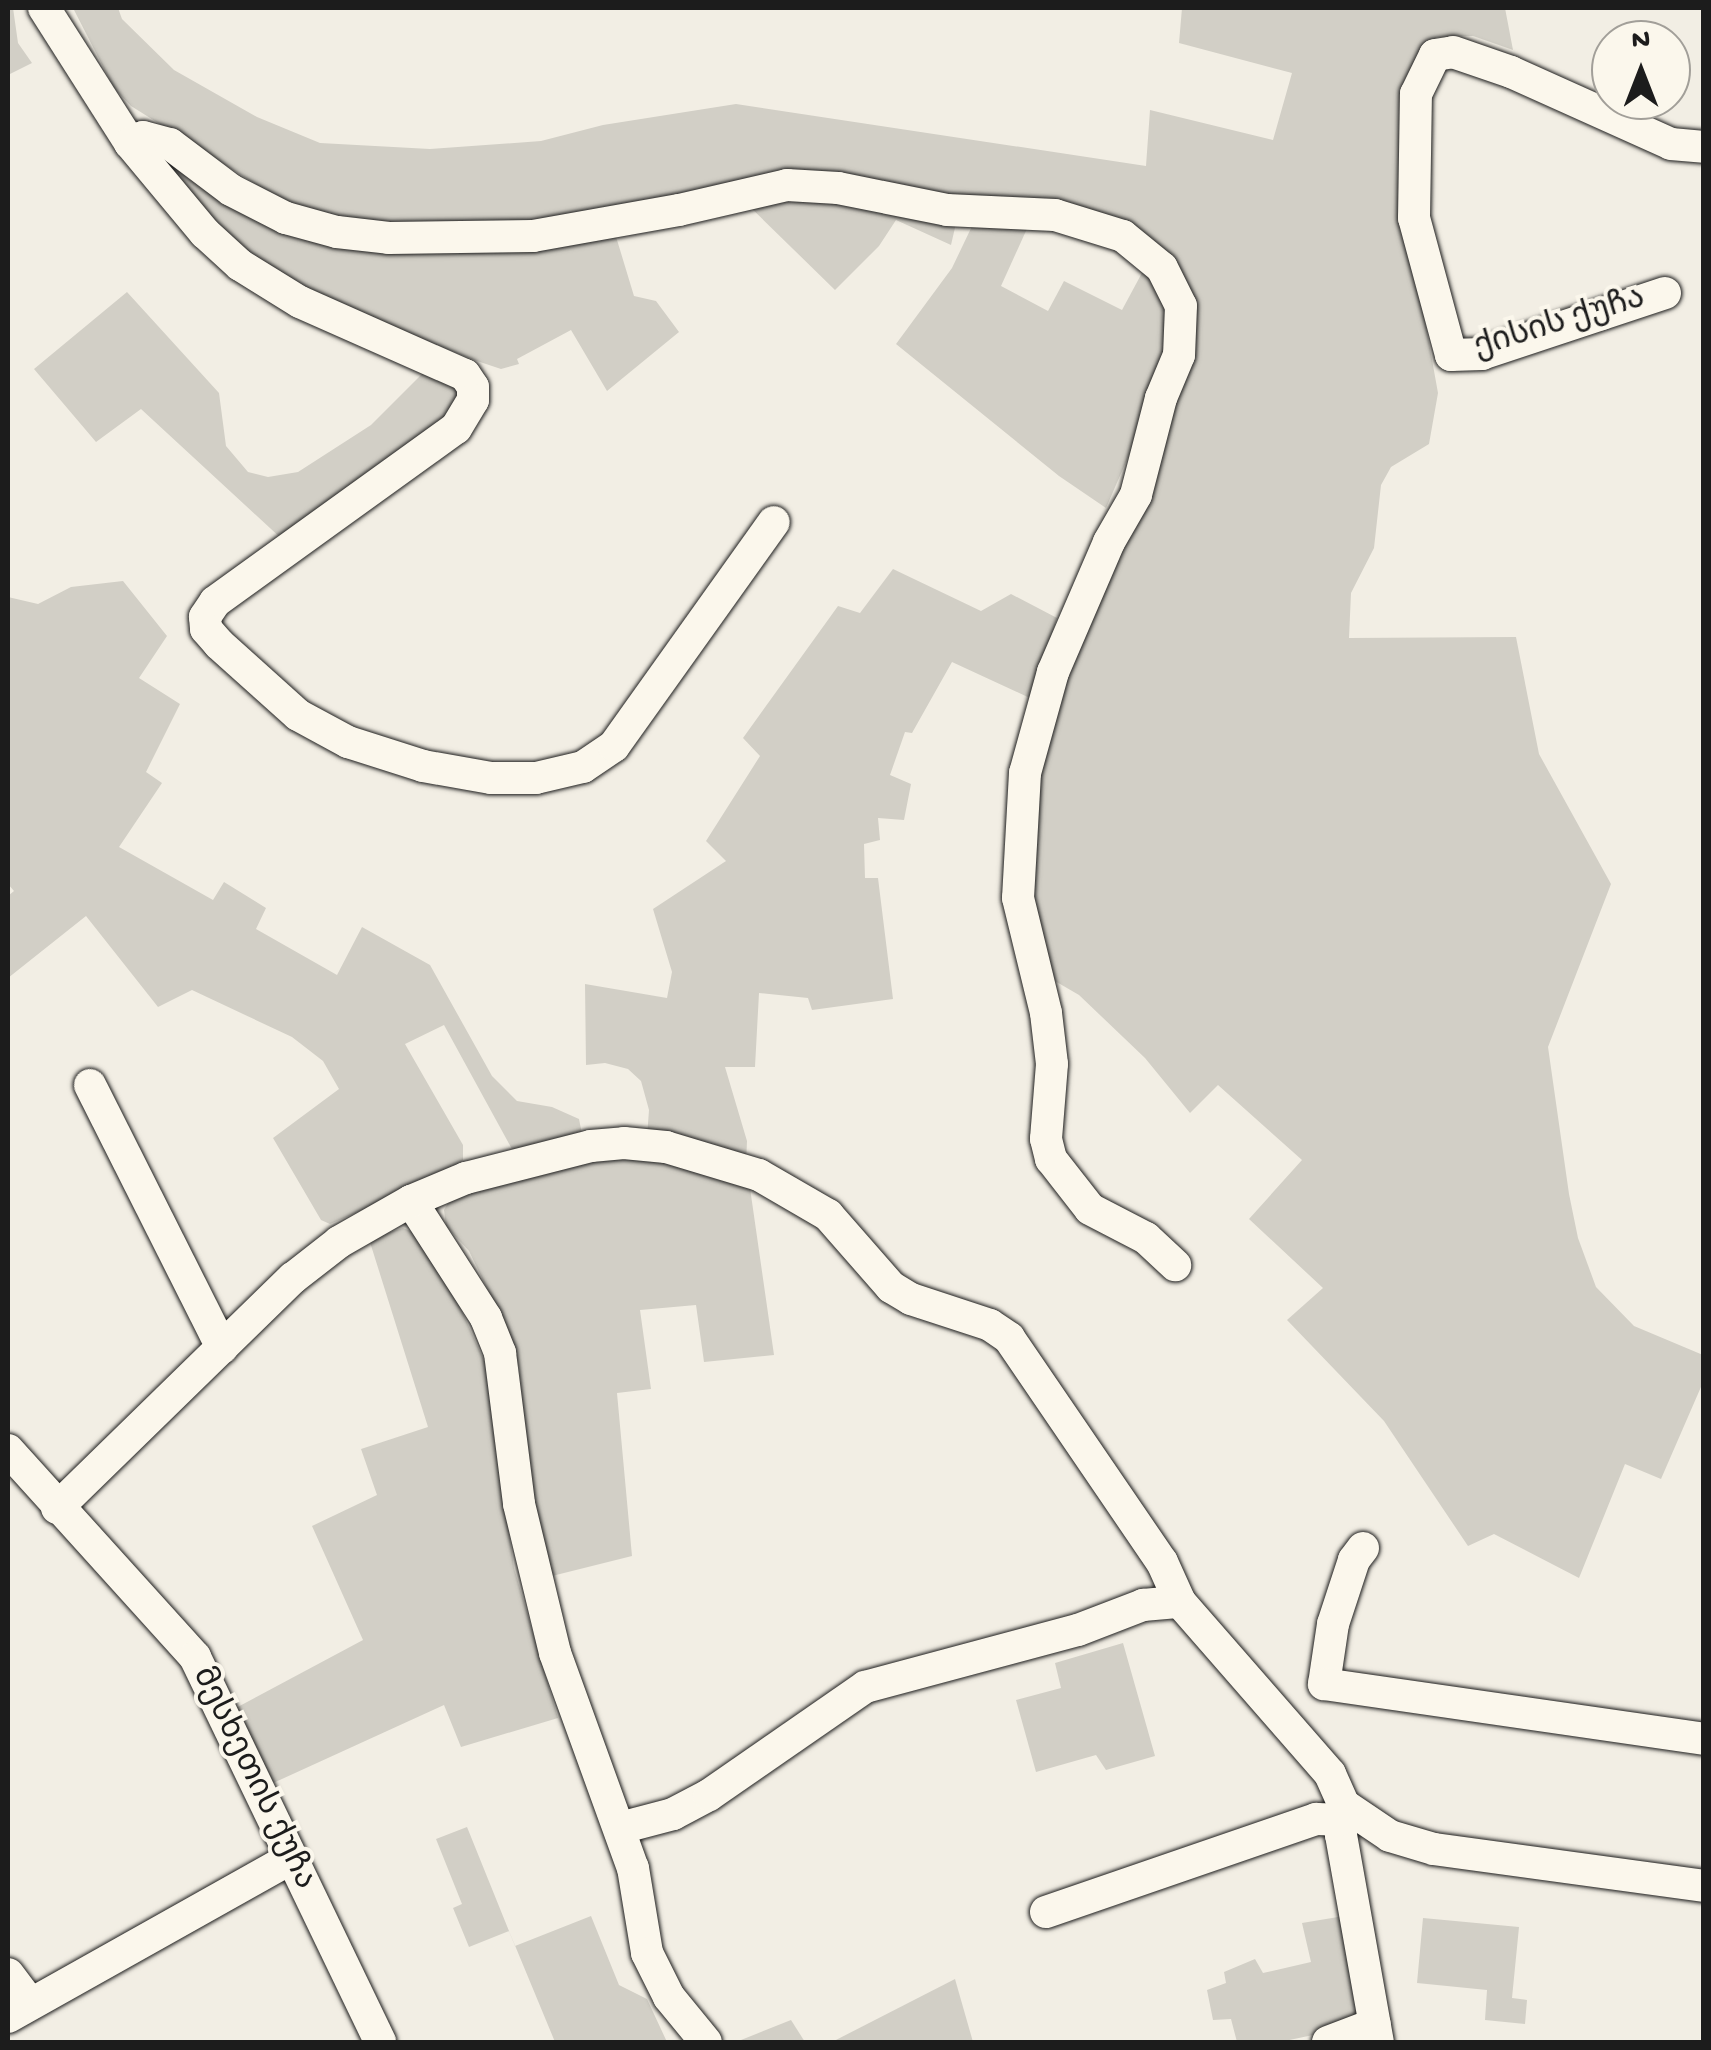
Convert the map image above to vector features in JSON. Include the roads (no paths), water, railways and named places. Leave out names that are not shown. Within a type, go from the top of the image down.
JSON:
[{"type":"street","points":[[44,8],[130,143],[206,234],[240,265],[300,302],[464,375],[473,387],[473,400],[456,428],[216,602],[206,617],[206,629],[219,644],[298,714],[348,742],[440,769],[491,778],[536,778],[583,767],[614,746],[774,522]]},
{"type":"street","name":"ქისის ქუჩა","points":[[1665,293],[1482,354],[1451,355],[1414,218],[1416,94],[1435,55],[1452,52],[1511,72],[1671,144],[1704,148]]},
{"type":"street","points":[[130,143],[144,137],[170,144],[231,190],[286,218],[337,232],[389,238],[533,236],[679,210],[787,185],[838,188],[947,210],[1055,215],[1124,236],[1162,268],[1181,306],[1179,355],[1161,398],[1136,496],[1109,542],[1052,672],[1025,773],[1018,898],[1046,1012],[1052,1064],[1046,1139],[1050,1159],[1090,1208],[1146,1238],[1174,1265]]},
{"type":"street","points":[[90,1085],[222,1348]]},
{"type":"street","points":[[56,1508],[293,1278],[339,1242],[412,1201],[466,1178],[591,1146],[624,1143],[666,1147],[759,1175],[828,1215],[891,1288],[910,1299],[990,1325],[1009,1338],[1162,1562],[1180,1602],[1330,1774],[1342,1812],[1376,2033],[1328,2042]]},
{"type":"street","points":[[412,1201],[486,1318],[500,1353],[518,1504],[555,1652],[633,1868],[647,1953],[669,1997],[706,2042]]},
{"type":"street","name":"მესხეთის ქუჩა","points":[[8,1450],[194,1658],[380,2042]]},
{"type":"street","points":[[1363,1548],[1354,1560],[1333,1624],[1324,1684],[1704,1740]]},
{"type":"street","points":[[620,1828],[674,1814],[709,1796],[865,1688],[1061,1635],[1143,1605],[1180,1602]]},
{"type":"street","points":[[1046,1912],[1342,1812],[1390,1836],[1434,1848],[1704,1886]]},
{"type":"street","points":[[8,1974],[18,2009],[290,1859]]}]
